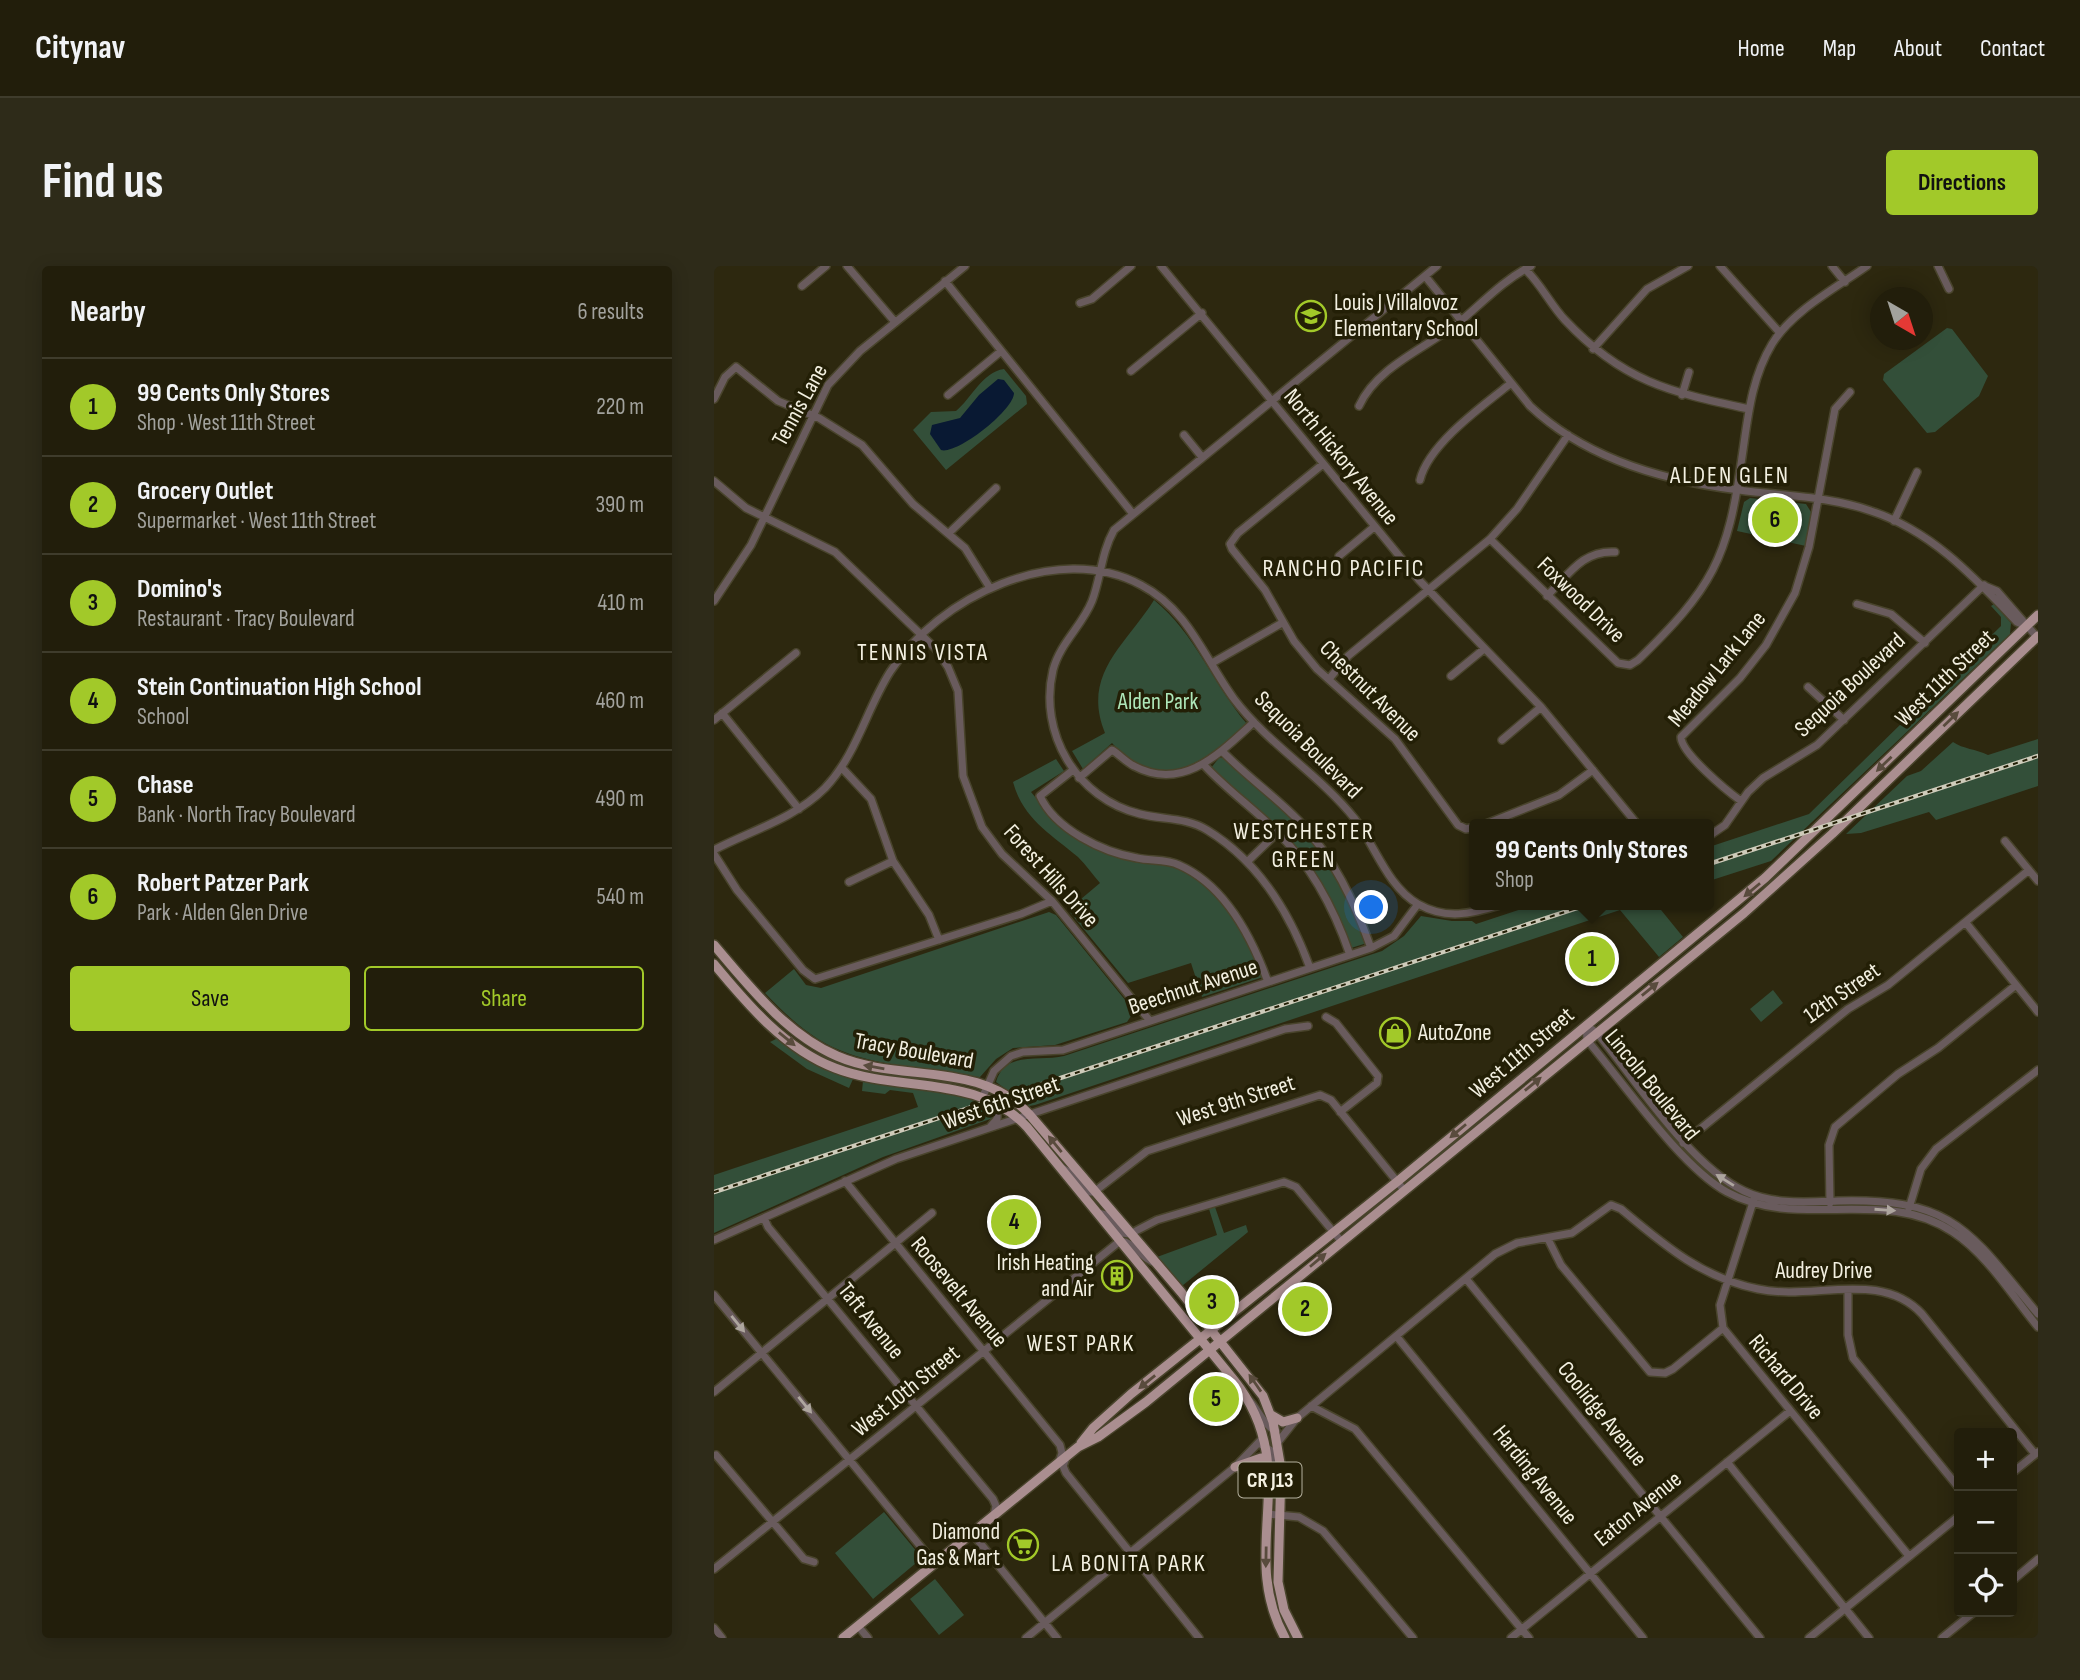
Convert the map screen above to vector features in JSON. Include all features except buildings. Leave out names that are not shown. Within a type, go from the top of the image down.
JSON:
[{"type":"main road","name":"West 11th Street","points":[[1077,1447],[1093,1428],[1121,1403],[1398,1181],[1774,870],[2038,615]]},
{"type":"main road","name":"West 11th Street","points":[[843,1638],[1077,1447],[1140,1407],[1787,875],[2037,637]]},
{"type":"main road","name":"Tracy Boulevard","points":[[714,945],[785,1021],[824,1050],[868,1066],[986,1085],[1008,1095],[1029,1114],[1221,1341]]},
{"type":"main road","name":"Tracy Boulevard","points":[[714,964],[771,1025],[816,1060],[869,1078],[954,1089],[982,1096],[1018,1118],[1200,1338]]},
{"type":"main road","name":"CR J13","points":[[1200,1338],[1248,1399],[1264,1436],[1262,1446],[1269,1466],[1267,1586],[1274,1613],[1285,1638]]},
{"type":"main road","name":"CR J13","points":[[1221,1341],[1260,1389],[1280,1431],[1278,1582],[1284,1610],[1298,1638]]},
{"type":"main road","points":[[1271,1415],[1283,1422],[1297,1418]]},
{"type":"main road","points":[[1235,1467],[1256,1458],[1269,1466]]},
{"type":"street","points":[[802,286],[826,266]]},
{"type":"street","points":[[847,266],[895,322]]},
{"type":"street","name":"Tennis Lane","points":[[714,601],[743,560],[812,416],[839,371],[895,322],[948,284],[965,266]]},
{"type":"street","points":[[1080,303],[1092,299],[1131,266]]},
{"type":"street","name":"North Hickory Avenue","points":[[1161,266],[1374,527],[1428,589],[1541,707],[1633,819]]},
{"type":"street","points":[[1310,968],[1286,914],[1247,862],[1196,824],[1140,814],[1114,804],[1079,778],[1053,728],[1049,691],[1059,652],[1088,610],[1114,530],[1437,266]]},
{"type":"street","points":[[1593,349],[1647,289],[1688,266]]},
{"type":"street","points":[[1720,266],[1780,332]]},
{"type":"street","points":[[1832,266],[1845,282]]},
{"type":"street","name":"Foxwood Drive","points":[[1490,539],[1618,663],[1630,665],[1678,621],[1712,577],[1729,529],[1738,490],[1749,409],[1760,367],[1780,332],[1867,266]]},
{"type":"street","points":[[1938,266],[1950,289]]},
{"type":"street","points":[[1359,406],[1366,391],[1426,342],[1462,320],[1528,267],[1561,316],[1593,349],[1650,384],[1682,395],[1749,409]]},
{"type":"street","points":[[1425,276],[1510,384],[1546,421],[1567,435],[1634,468],[1680,481],[1848,504],[1894,521],[1959,562],[1984,585],[1997,591],[2037,637]]},
{"type":"street","points":[[948,284],[1000,352],[1133,514]]},
{"type":"street","points":[[1131,371],[1202,313]]},
{"type":"street","points":[[948,395],[1000,352]]},
{"type":"street","points":[[714,399],[732,367],[739,369],[778,401],[812,416],[862,445],[913,504],[950,532],[977,563],[990,588]]},
{"type":"street","points":[[1682,395],[1689,372]]},
{"type":"street","points":[[1420,480],[1423,466],[1463,423],[1510,384]]},
{"type":"street","points":[[1817,499],[1835,410],[1850,392]]},
{"type":"street","points":[[1184,435],[1202,457]]},
{"type":"street","points":[[1329,679],[1348,656],[1490,539],[1517,509],[1567,435]]},
{"type":"street","name":"Chestnut Avenue","points":[[1323,464],[1238,533],[1230,544],[1265,590],[1282,623],[1309,660],[1395,739],[1461,829],[1469,828]]},
{"type":"street","points":[[1894,521],[1917,472]]},
{"type":"street","name":"Forest Hills Drive","points":[[714,481],[736,501],[835,552],[943,658],[958,691],[963,776],[977,817],[1002,854],[1052,901],[1150,1021]]},
{"type":"street","points":[[950,532],[996,488]]},
{"type":"street","name":"Meadow Lark Lane","points":[[1741,801],[1725,790],[1684,748],[1681,737],[1740,678],[1780,624],[1802,572],[1817,499]]},
{"type":"street","points":[[1339,556],[1374,527]]},
{"type":"street","points":[[1547,596],[1582,559],[1593,553],[1615,552]]},
{"type":"street","name":"Sequoia Boulevard","points":[[714,852],[799,809],[842,768],[890,672],[921,634],[961,603],[990,588],[1028,575],[1058,571],[1100,572],[1127,578],[1171,605],[1190,627],[1254,722],[1340,803],[1365,834],[1398,887],[1418,904],[1445,914],[1464,915],[1482,910]]},
{"type":"street","name":"Sequoia Boulevard","points":[[1714,833],[1725,825],[1741,801],[1763,778],[1817,745],[1984,585]]},
{"type":"street","points":[[1857,604],[1891,614],[1925,643]]},
{"type":"street","points":[[1212,663],[1282,623]]},
{"type":"street","points":[[1451,676],[1484,649]]},
{"type":"street","points":[[714,720],[796,653]]},
{"type":"street","points":[[1808,687],[1844,720]]},
{"type":"street","points":[[1502,740],[1541,707]]},
{"type":"street","points":[[722,713],[799,809]]},
{"type":"street","points":[[1079,778],[1112,750],[1133,765],[1155,773],[1176,774],[1204,765],[1254,722]]},
{"type":"street","points":[[1222,751],[1291,814],[1320,846],[1351,895],[1371,948]]},
{"type":"street","points":[[1204,765],[1278,832],[1302,860],[1326,897],[1350,955]]},
{"type":"street","points":[[842,768],[871,799],[893,861],[929,915],[939,940]]},
{"type":"street","points":[[1499,819],[1559,795],[1593,769]]},
{"type":"street","points":[[1073,770],[1040,796],[1048,808],[1081,836],[1104,848],[1128,856],[1177,863],[1202,881],[1226,904],[1242,927],[1268,982]]},
{"type":"street","points":[[1247,862],[1278,832]]},
{"type":"street","points":[[2006,841],[2038,881]]},
{"type":"street","points":[[714,852],[737,890],[803,970],[815,979],[1052,901]]},
{"type":"street","points":[[849,882],[893,861]]},
{"type":"street","name":"12th Street","points":[[1677,1148],[1848,1009],[1888,985],[2029,870]]},
{"type":"street","name":"Beechnut Avenue","points":[[982,1096],[999,1065],[1017,1054],[1063,1050],[1371,948],[1394,936],[1418,904]]},
{"type":"street","points":[[1966,923],[2038,1012]]},
{"type":"street","points":[[1830,1205],[1829,1145],[1835,1127],[1898,1074],[1938,1048],[2016,985]]},
{"type":"street","points":[[1326,1017],[1336,1023],[1378,1076],[1377,1083],[1340,1112]]},
{"type":"street","name":"Lincoln Boulevard","points":[[1586,1025],[1597,1033],[1714,1174],[1754,1199]]},
{"type":"street","name":"Lincoln Boulevard","points":[[1586,1025],[1587,1040],[1677,1148],[1710,1181],[1754,1199],[1830,1205],[1872,1200],[1909,1208],[1967,1243],[2028,1308],[2038,1327]]},
{"type":"street","name":"West 6th Street","points":[[714,1240],[896,1159],[1285,1029],[1308,1026]]},
{"type":"street","points":[[1909,1208],[1921,1169],[1936,1149],[2038,1070]]},
{"type":"street","name":"West 9th Street","points":[[1094,1192],[1147,1151],[1314,1096],[1326,1097],[1404,1190]]},
{"type":"street","points":[[987,1129],[997,1119],[997,1103]]},
{"type":"street","points":[[1059,1167],[1071,1173],[1088,1192],[1094,1192]]},
{"type":"street","name":"Roosevelt Avenue","points":[[845,1181],[1060,1445],[1066,1473],[1199,1638]]},
{"type":"street","points":[[1097,1213],[1106,1215],[1122,1233],[1130,1234],[1157,1220],[1284,1182],[1296,1187],[1341,1241]]},
{"type":"street","name":"Richard Drive","points":[[1754,1199],[1720,1305],[1723,1328],[1909,1556]]},
{"type":"street","name":"Audrey Drive","points":[[1548,1239],[1572,1233],[1611,1205],[1621,1209],[1672,1253],[1727,1281],[1773,1292],[1890,1291],[1911,1302],[2037,1453]]},
{"type":"street","points":[[714,1392],[932,1213]]},
{"type":"street","name":"Taft Avenue","points":[[764,1218],[993,1499],[996,1506],[994,1516]]},
{"type":"street","points":[[1248,1399],[1260,1410],[1268,1426],[1280,1431],[1505,1248],[1548,1239],[1561,1265],[1650,1372],[1665,1373],[1673,1369],[1723,1328]]},
{"type":"street","points":[[1120,1241],[1128,1242],[1145,1258],[1157,1263]]},
{"type":"street","name":"West 10th Street","points":[[714,1569],[1120,1241]]},
{"type":"street","name":"Coolidge Avenue","points":[[1467,1280],[1760,1638]]},
{"type":"street","points":[[1848,1290],[1848,1335],[1853,1358],[1954,1482]]},
{"type":"street","points":[[714,1295],[935,1564]]},
{"type":"street","points":[[2028,1308],[2038,1300]]},
{"type":"street","name":"Lincoln Boulevard","points":[[2028,1308],[2038,1314]]},
{"type":"street","name":"Harding Avenue","points":[[1397,1337],[1643,1638]]},
{"type":"street","points":[[1311,1406],[1355,1429],[1530,1638]]},
{"type":"street","name":"Eaton Avenue","points":[[1511,1638],[1790,1411]]},
{"type":"street","points":[[1026,1638],[1262,1446],[1273,1454],[1281,1489]]},
{"type":"street","points":[[2017,1469],[2037,1453]]},
{"type":"street","points":[[716,1455],[804,1559],[814,1562]]},
{"type":"street","points":[[1727,1462],[1869,1638]]},
{"type":"street","points":[[1268,1514],[1303,1519],[1323,1531],[1413,1638]]},
{"type":"street","points":[[1809,1638],[1954,1520]]},
{"type":"street","points":[[972,1533],[1057,1638]]},
{"type":"street","points":[[2017,1577],[2038,1559]]},
{"type":"street","points":[[1942,1638],[1968,1617]]},
{"type":"street","points":[[858,1626],[868,1638]]},
{"type":"street","points":[[714,1628],[722,1638]]},
{"type":"green space","points":[[1947,328],[1952,329],[1988,376],[1979,396],[1935,432],[1927,433],[1883,380],[1884,374],[1917,350],[1933,350],[1933,338]]},
{"type":"green space","points":[[1004,369],[1026,396],[1027,404],[946,470],[913,430],[931,412],[956,411],[983,380]]},
{"type":"green space","points":[[1750,498],[1806,504],[1811,512],[1806,546],[1737,531],[1744,502]]},
{"type":"green space","name":"Alden Park","points":[[1154,600],[1181,628],[1247,724],[1215,751],[1182,768],[1165,771],[1147,768],[1130,759],[1112,743],[1083,769],[1072,751],[1105,733],[1099,712],[1103,677],[1110,661]]},
{"type":"green space","points":[[1994,604],[2011,623],[2010,634],[1771,861],[1714,879],[1714,845],[1809,814],[2001,626],[2001,617],[1991,606]]},
{"type":"green space","points":[[2038,739],[2038,786],[1936,820],[1929,812],[1861,833],[1846,834],[1907,776],[1921,771],[1953,742],[1988,755]]},
{"type":"green space","name":"Alden Park","points":[[1219,758],[1223,758],[1284,812],[1314,844],[1340,885],[1367,943],[1351,948],[1338,916],[1310,867],[1276,829],[1211,768]]},
{"type":"green space","points":[[1056,759],[1064,771],[1031,792],[1040,803],[1062,823],[1099,848],[1132,861],[1174,866],[1190,873],[1217,897],[1229,912],[1263,977],[1202,997],[1191,963],[1128,983],[1068,910],[1100,883],[1078,857],[1031,816],[1013,782]]},
{"type":"green space","points":[[1519,910],[1620,910],[1035,1105],[1029,1106],[996,1082],[1007,1065],[1015,1061],[1064,1056],[1382,951],[1404,936],[1421,916],[1472,921],[1476,924]]},
{"type":"green space","points":[[1620,910],[1661,910],[1683,937],[1659,957]]},
{"type":"green space","points":[[1049,912],[1056,915],[1130,1006],[1131,1016],[1127,1022],[1055,1045],[1013,1048],[996,1059],[980,1077],[876,1061],[837,1049],[802,1028],[765,993],[794,969],[806,985],[821,988]]},
{"type":"green space","points":[[1773,990],[1783,1003],[1761,1022],[1750,1009]]},
{"type":"green space","points":[[778,1038],[812,1062],[853,1079],[849,1088],[807,1069],[770,1042]]},
{"type":"green space","points":[[863,1081],[970,1096],[991,1105],[993,1118],[883,1157],[714,1233],[714,1175],[918,1107],[913,1093],[862,1091]]},
{"type":"green space","points":[[1215,1207],[1224,1233],[1246,1225],[1248,1232],[1182,1286],[1157,1257],[1217,1235],[1209,1209]]},
{"type":"green space","points":[[884,1512],[922,1558],[873,1599],[835,1553]]},
{"type":"green space","points":[[935,1579],[964,1615],[939,1635],[910,1599]]},
{"type":"water","points":[[998,379],[1004,380],[1014,393],[1005,410],[971,439],[949,450],[941,450],[930,434],[932,425],[960,418],[979,395]]},
{"type":"railway","points":[[1714,862],[2038,756]]},
{"type":"railway","points":[[714,1192],[1571,910]]},
{"type":"place","name":"Louis J Villalovoz Elementary School","points":[[1311,316]]},
{"type":"place","name":"Robert Patzer Park","points":[[1775,520]]},
{"type":"place","name":"99 Cents Only Stores","points":[[1592,959]]},
{"type":"place","name":"AutoZone","points":[[1395,1033]]},
{"type":"place","name":"Stein Continuation High School","points":[[1014,1222]]},
{"type":"place","name":"Irish Heating and Air","points":[[1117,1276]]},
{"type":"place","name":"Domino's","points":[[1212,1302]]},
{"type":"place","name":"Grocery Outlet","points":[[1305,1309]]},
{"type":"place","name":"Chase","points":[[1216,1399]]},
{"type":"place","name":"Diamond Gas & Mart","points":[[1023,1545]]},
{"type":"district","name":"ALDEN GLEN","points":[[1730,475]]},
{"type":"district","name":"RANCHO PACIFIC","points":[[1344,568]]},
{"type":"district","name":"TENNIS VISTA","points":[[923,652]]},
{"type":"district","name":"WESTCHESTER GREEN","points":[[1304,845]]},
{"type":"district","name":"WEST PARK","points":[[1081,1343]]},
{"type":"district","name":"LA BONITA PARK","points":[[1129,1563]]}]
